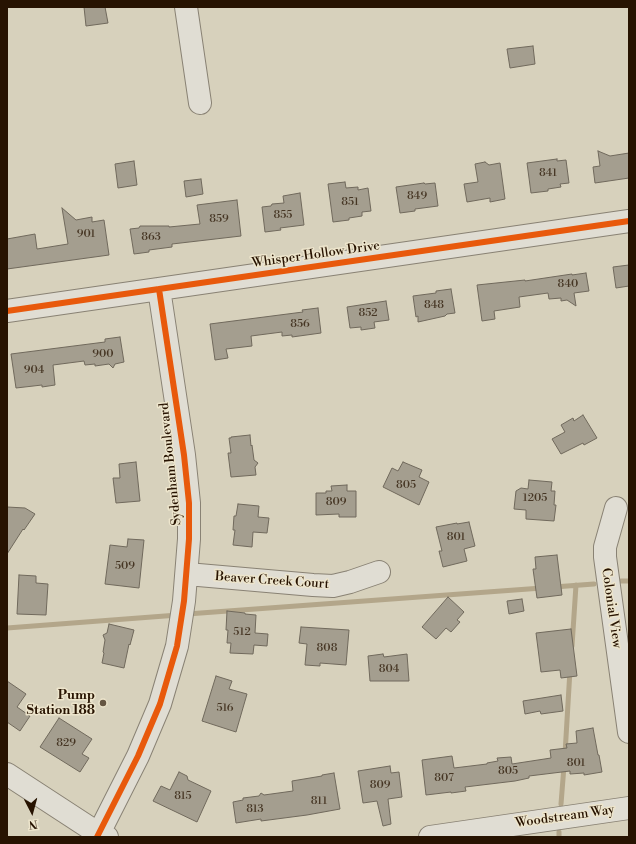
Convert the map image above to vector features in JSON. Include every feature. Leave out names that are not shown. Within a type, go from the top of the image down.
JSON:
[{"type":"street","points":[[186,7],[200,103]]},
{"type":"street","name":"Whisper Hollow Drive","points":[[7,311],[629,221]]},
{"type":"street","name":"Sydenham Boulevard","points":[[101,836],[160,704],[177,646],[187,574],[189,502],[184,455],[159,289]]},
{"type":"street","name":"Colonial View","points":[[616,508],[605,547],[605,557],[629,732]]},
{"type":"street","name":"Beaver Creek Court","points":[[187,574],[333,586],[379,572]]},
{"type":"street","points":[[7,774],[101,836]]},
{"type":"street","name":"Woodstream Way","points":[[430,837],[629,808]]},
{"type":"building","points":[[84,7],[105,7],[108,23],[86,26]]},
{"type":"building","points":[[533,46],[535,64],[510,68],[507,49]]},
{"type":"building","points":[[598,151],[610,156],[629,153],[629,178],[595,183],[593,167],[600,166]]},
{"type":"building","points":[[557,159],[557,161],[566,160],[569,183],[560,184],[561,187],[548,189],[548,191],[531,193],[527,163]]},
{"type":"building","points":[[134,161],[137,185],[118,188],[115,164]]},
{"type":"building","points":[[485,162],[489,165],[500,163],[505,199],[490,202],[490,198],[467,202],[464,184],[478,182],[475,164]]},
{"type":"building","points":[[201,179],[203,194],[186,197],[184,181]]},
{"type":"building","points":[[345,182],[346,188],[358,187],[358,190],[368,188],[371,211],[362,212],[362,216],[349,218],[349,220],[333,222],[328,184]]},
{"type":"building","points":[[435,183],[438,206],[415,209],[415,211],[400,213],[396,187]]},
{"type":"building","points":[[300,193],[304,225],[280,228],[281,230],[265,232],[262,207],[284,203],[283,196]]},
{"type":"building","points":[[237,200],[241,236],[172,244],[172,247],[149,250],[149,252],[134,254],[130,229],[139,228],[140,226],[169,227],[200,224],[197,205]]},
{"type":"building","points":[[62,208],[76,220],[92,217],[92,222],[104,220],[109,255],[7,269],[7,239],[35,234],[37,249],[68,244]]},
{"type":"building","points":[[629,265],[629,286],[616,288],[613,267]]},
{"type":"building","points":[[586,273],[589,291],[574,293],[576,306],[567,300],[561,301],[561,298],[549,299],[548,293],[519,297],[520,307],[494,311],[495,319],[482,321],[477,285],[525,281]]},
{"type":"building","points":[[451,289],[455,313],[418,322],[413,296],[436,293],[436,291]]},
{"type":"building","points":[[386,301],[389,320],[374,322],[375,328],[361,330],[361,327],[350,328],[347,307]]},
{"type":"building","points":[[318,308],[321,333],[292,337],[292,335],[282,336],[282,332],[251,336],[252,346],[226,349],[228,358],[215,360],[210,324],[303,312],[302,310]]},
{"type":"building","points":[[120,337],[124,362],[115,364],[113,368],[109,364],[95,366],[95,364],[85,365],[84,361],[53,365],[55,385],[16,388],[11,354],[105,342],[105,339]]},
{"type":"building","points":[[583,415],[597,438],[561,454],[552,439],[565,432],[561,425],[573,418],[574,421]]},
{"type":"building","points":[[250,435],[254,460],[258,463],[255,467],[256,475],[231,477],[228,453],[231,453],[229,438]]},
{"type":"building","points":[[136,462],[140,501],[116,503],[113,478],[120,478],[119,464]]},
{"type":"building","points":[[403,462],[422,470],[419,477],[429,482],[419,505],[383,487],[392,468],[398,471]]},
{"type":"building","points":[[529,480],[552,482],[551,491],[555,491],[554,505],[556,505],[554,521],[526,519],[526,510],[514,509],[516,491],[521,488],[528,489]]},
{"type":"building","points":[[347,485],[347,491],[356,491],[356,517],[339,517],[339,514],[316,515],[316,493],[326,493],[326,491],[332,491],[331,486]]},
{"type":"building","points":[[238,504],[259,506],[258,517],[269,518],[267,533],[253,532],[252,547],[233,545],[235,530],[233,530],[234,516],[236,516]]},
{"type":"building","points":[[7,507],[25,508],[35,514],[24,530],[23,529],[7,554]]},
{"type":"building","points":[[469,522],[475,546],[464,549],[467,561],[443,567],[439,551],[442,551],[436,527]]},
{"type":"building","points":[[128,539],[144,540],[139,588],[105,584],[110,545],[127,547]]},
{"type":"building","points":[[557,555],[562,595],[537,598],[533,569],[536,569],[535,557]]},
{"type":"building","points":[[19,575],[36,576],[36,583],[48,584],[46,615],[17,614]]},
{"type":"building","points":[[448,597],[464,612],[457,620],[460,622],[451,632],[446,628],[436,639],[422,627]]},
{"type":"building","points":[[522,599],[524,611],[509,614],[507,601]]},
{"type":"building","points":[[227,611],[256,615],[255,633],[268,634],[267,646],[254,645],[253,654],[230,653],[231,643],[227,643],[228,630],[226,630]]},
{"type":"building","points":[[109,624],[134,630],[130,645],[129,644],[124,668],[102,663],[105,640],[103,635],[107,633]]},
{"type":"building","points":[[301,627],[349,630],[346,665],[320,663],[320,666],[305,665],[307,644],[299,643]]},
{"type":"building","points":[[571,629],[577,676],[561,678],[560,670],[541,672],[536,633]]},
{"type":"building","points":[[383,654],[384,657],[407,654],[409,681],[370,681],[368,656]]},
{"type":"building","points":[[216,676],[232,681],[229,689],[247,694],[236,732],[202,721]]},
{"type":"building","points":[[7,681],[26,694],[17,707],[30,716],[20,731],[7,722]]},
{"type":"building","points":[[561,695],[563,711],[541,714],[540,711],[525,714],[523,701]]},
{"type":"building","points":[[59,718],[92,739],[82,754],[89,758],[80,772],[40,747]]},
{"type":"building","points":[[593,728],[602,772],[584,775],[584,773],[570,774],[570,771],[529,776],[529,778],[515,781],[465,787],[466,791],[426,795],[422,760],[452,756],[454,768],[487,764],[498,761],[497,758],[511,757],[512,764],[551,758],[550,750],[567,748],[566,744],[577,743],[576,731]]},
{"type":"building","points":[[390,766],[391,773],[399,772],[402,797],[388,799],[391,824],[383,826],[377,801],[363,803],[358,771]]},
{"type":"building","points":[[179,772],[187,776],[188,780],[211,791],[197,822],[153,801],[161,786],[170,790]]},
{"type":"building","points":[[334,773],[340,809],[307,815],[236,823],[233,802],[243,800],[243,798],[259,796],[261,793],[264,795],[293,791],[292,781]]},
{"type":"waterway","points":[[621,581],[629,581]]},
{"type":"waterway","points":[[554,587],[594,584]]},
{"type":"waterway","points":[[572,646],[576,585]]},
{"type":"waterway","points":[[187,614],[542,588]]},
{"type":"waterway","points":[[7,628],[178,615]]},
{"type":"waterway","points":[[565,754],[570,670]]},
{"type":"waterway","points":[[561,804],[564,766]]},
{"type":"waterway","points":[[559,832],[559,837]]},
{"type":"cycle path","points":[[7,311],[629,221]]},
{"type":"cycle path","points":[[97,837],[138,756],[160,704],[177,646],[184,601],[189,539],[189,503],[184,455],[159,289]]},
{"type":"place","name":"Pump Station 188","points":[[103,703]]}]
